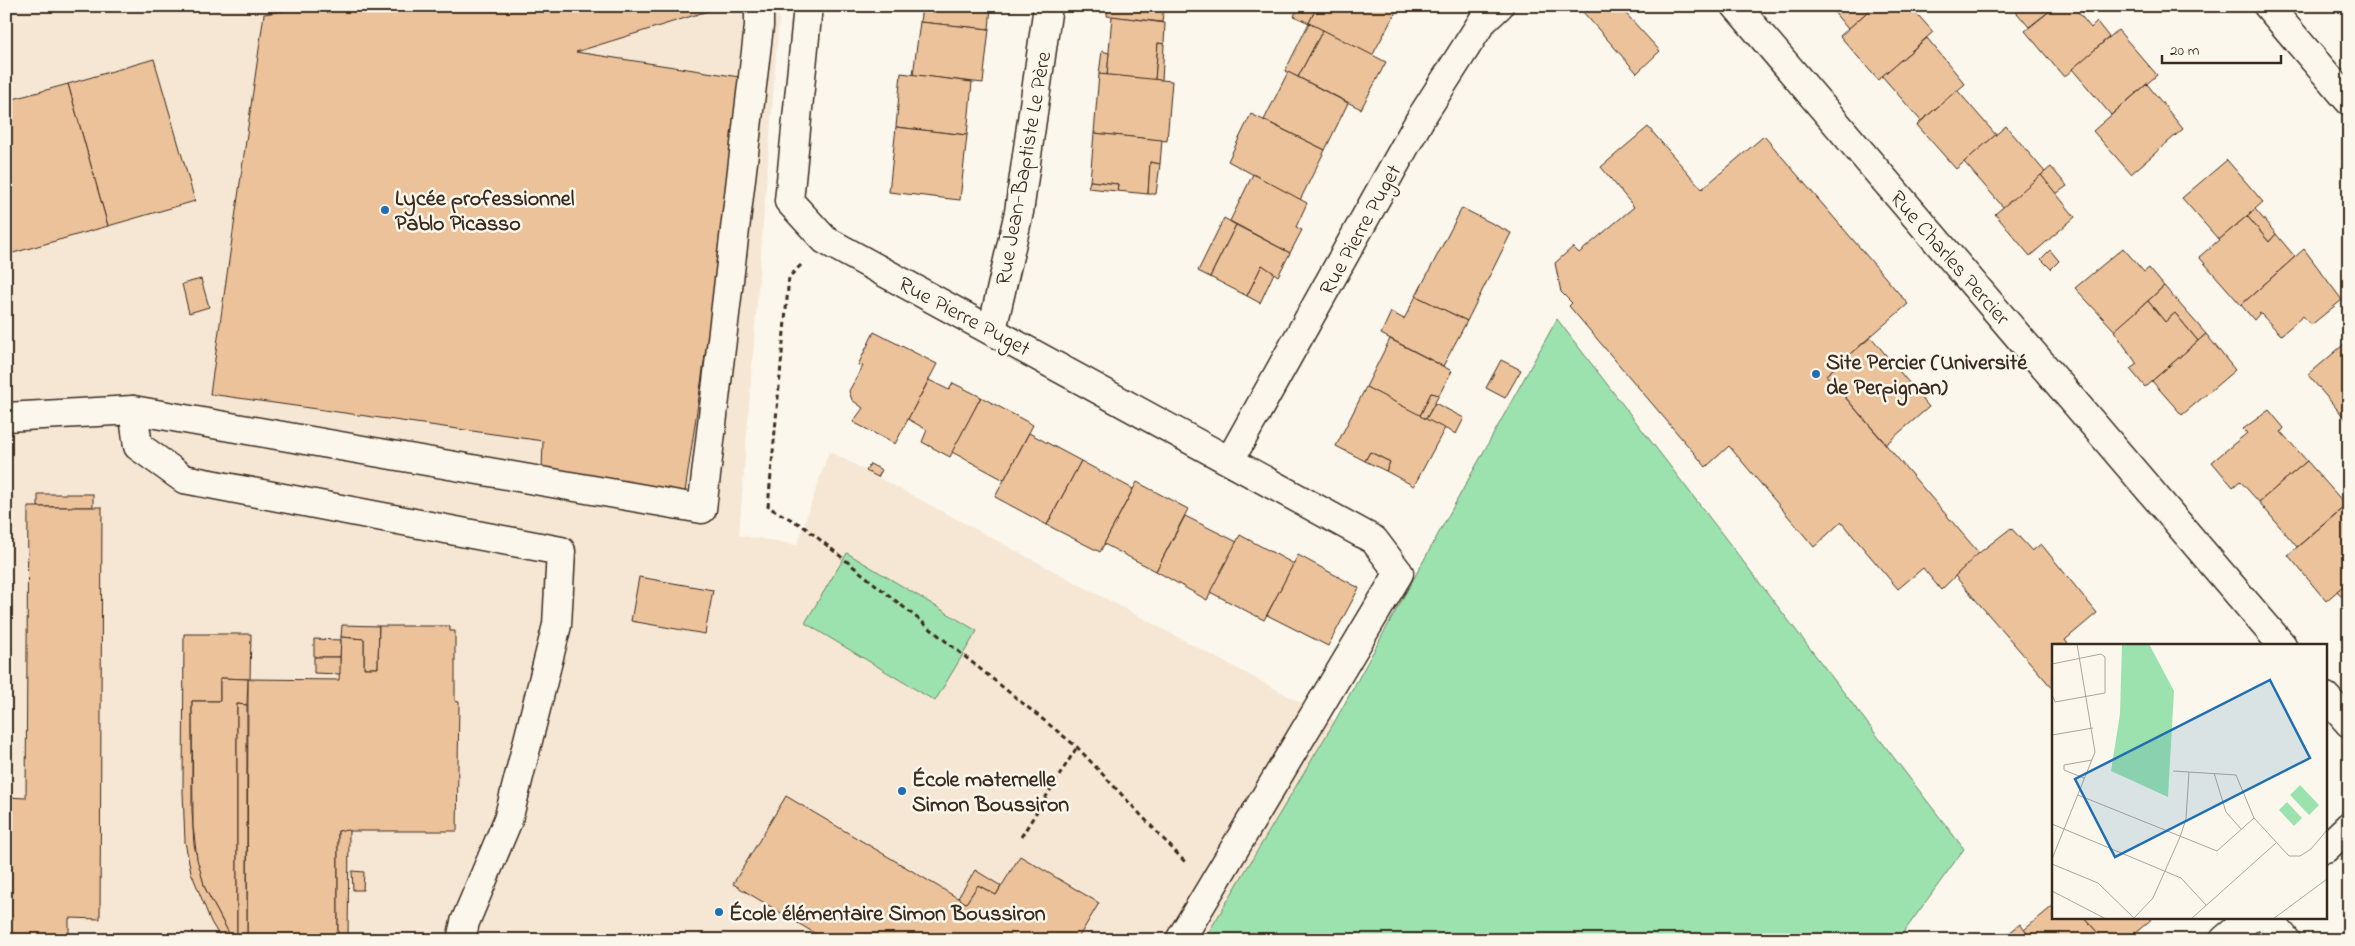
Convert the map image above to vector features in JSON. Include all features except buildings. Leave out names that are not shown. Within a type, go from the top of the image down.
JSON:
[{"type":"street","points":[[6,416],[132,410],[702,509],[759,26],[759,6]]},
{"type":"street","name":"Rue Pierre Puget","points":[[808,6],[789,201],[825,240],[1374,540],[1400,573],[1216,882]]},
{"type":"street","name":"Rue Jean-Baptiste Le Père","points":[[992,330],[1019,212],[1048,6]]},
{"type":"street","name":"Rue Pierre Puget","points":[[1230,460],[1422,116],[1482,22],[1499,6]]},
{"type":"street","name":"Rue Charles Percier","points":[[1736,6],[2281,644]]},
{"type":"street","points":[[2268,6],[2349,101]]},
{"type":"street","points":[[132,410],[138,446],[184,479],[561,551],[557,626],[508,820],[465,922],[461,940]]},
{"type":"street","points":[[2328,699],[2349,723]]},
{"type":"street","points":[[2328,846],[2349,826]]},
{"type":"street","points":[[1180,940],[1216,882]]},
{"type":"street","points":[[2224,940],[2250,918]]},
{"type":"street","points":[[2268,918],[2286,940]]},
{"type":"path","points":[[825,240],[789,277],[768,507],[803,526],[1077,747],[1187,864],[1216,882]]},
{"type":"path","points":[[1021,836],[1077,747]]},
{"type":"shaded area","points":[[6,6],[780,6],[739,535],[797,545],[829,451],[1335,721],[1204,940],[6,940]]},
{"type":"green space","points":[[1557,319],[1964,849],[1898,940],[1204,940],[1335,721]]},
{"type":"green space","points":[[847,553],[977,631],[935,701],[805,623]]},
{"type":"place","name":"Lycée professionnel Pablo Picasso","points":[[385,210]]},
{"type":"place","name":"Site Percier (Université de Perpignan)","points":[[1816,374]]},
{"type":"place","name":"École maternelle Simon Boussiron","points":[[902,791]]},
{"type":"place","name":"École élémentaire Simon Boussiron","points":[[719,912]]}]
